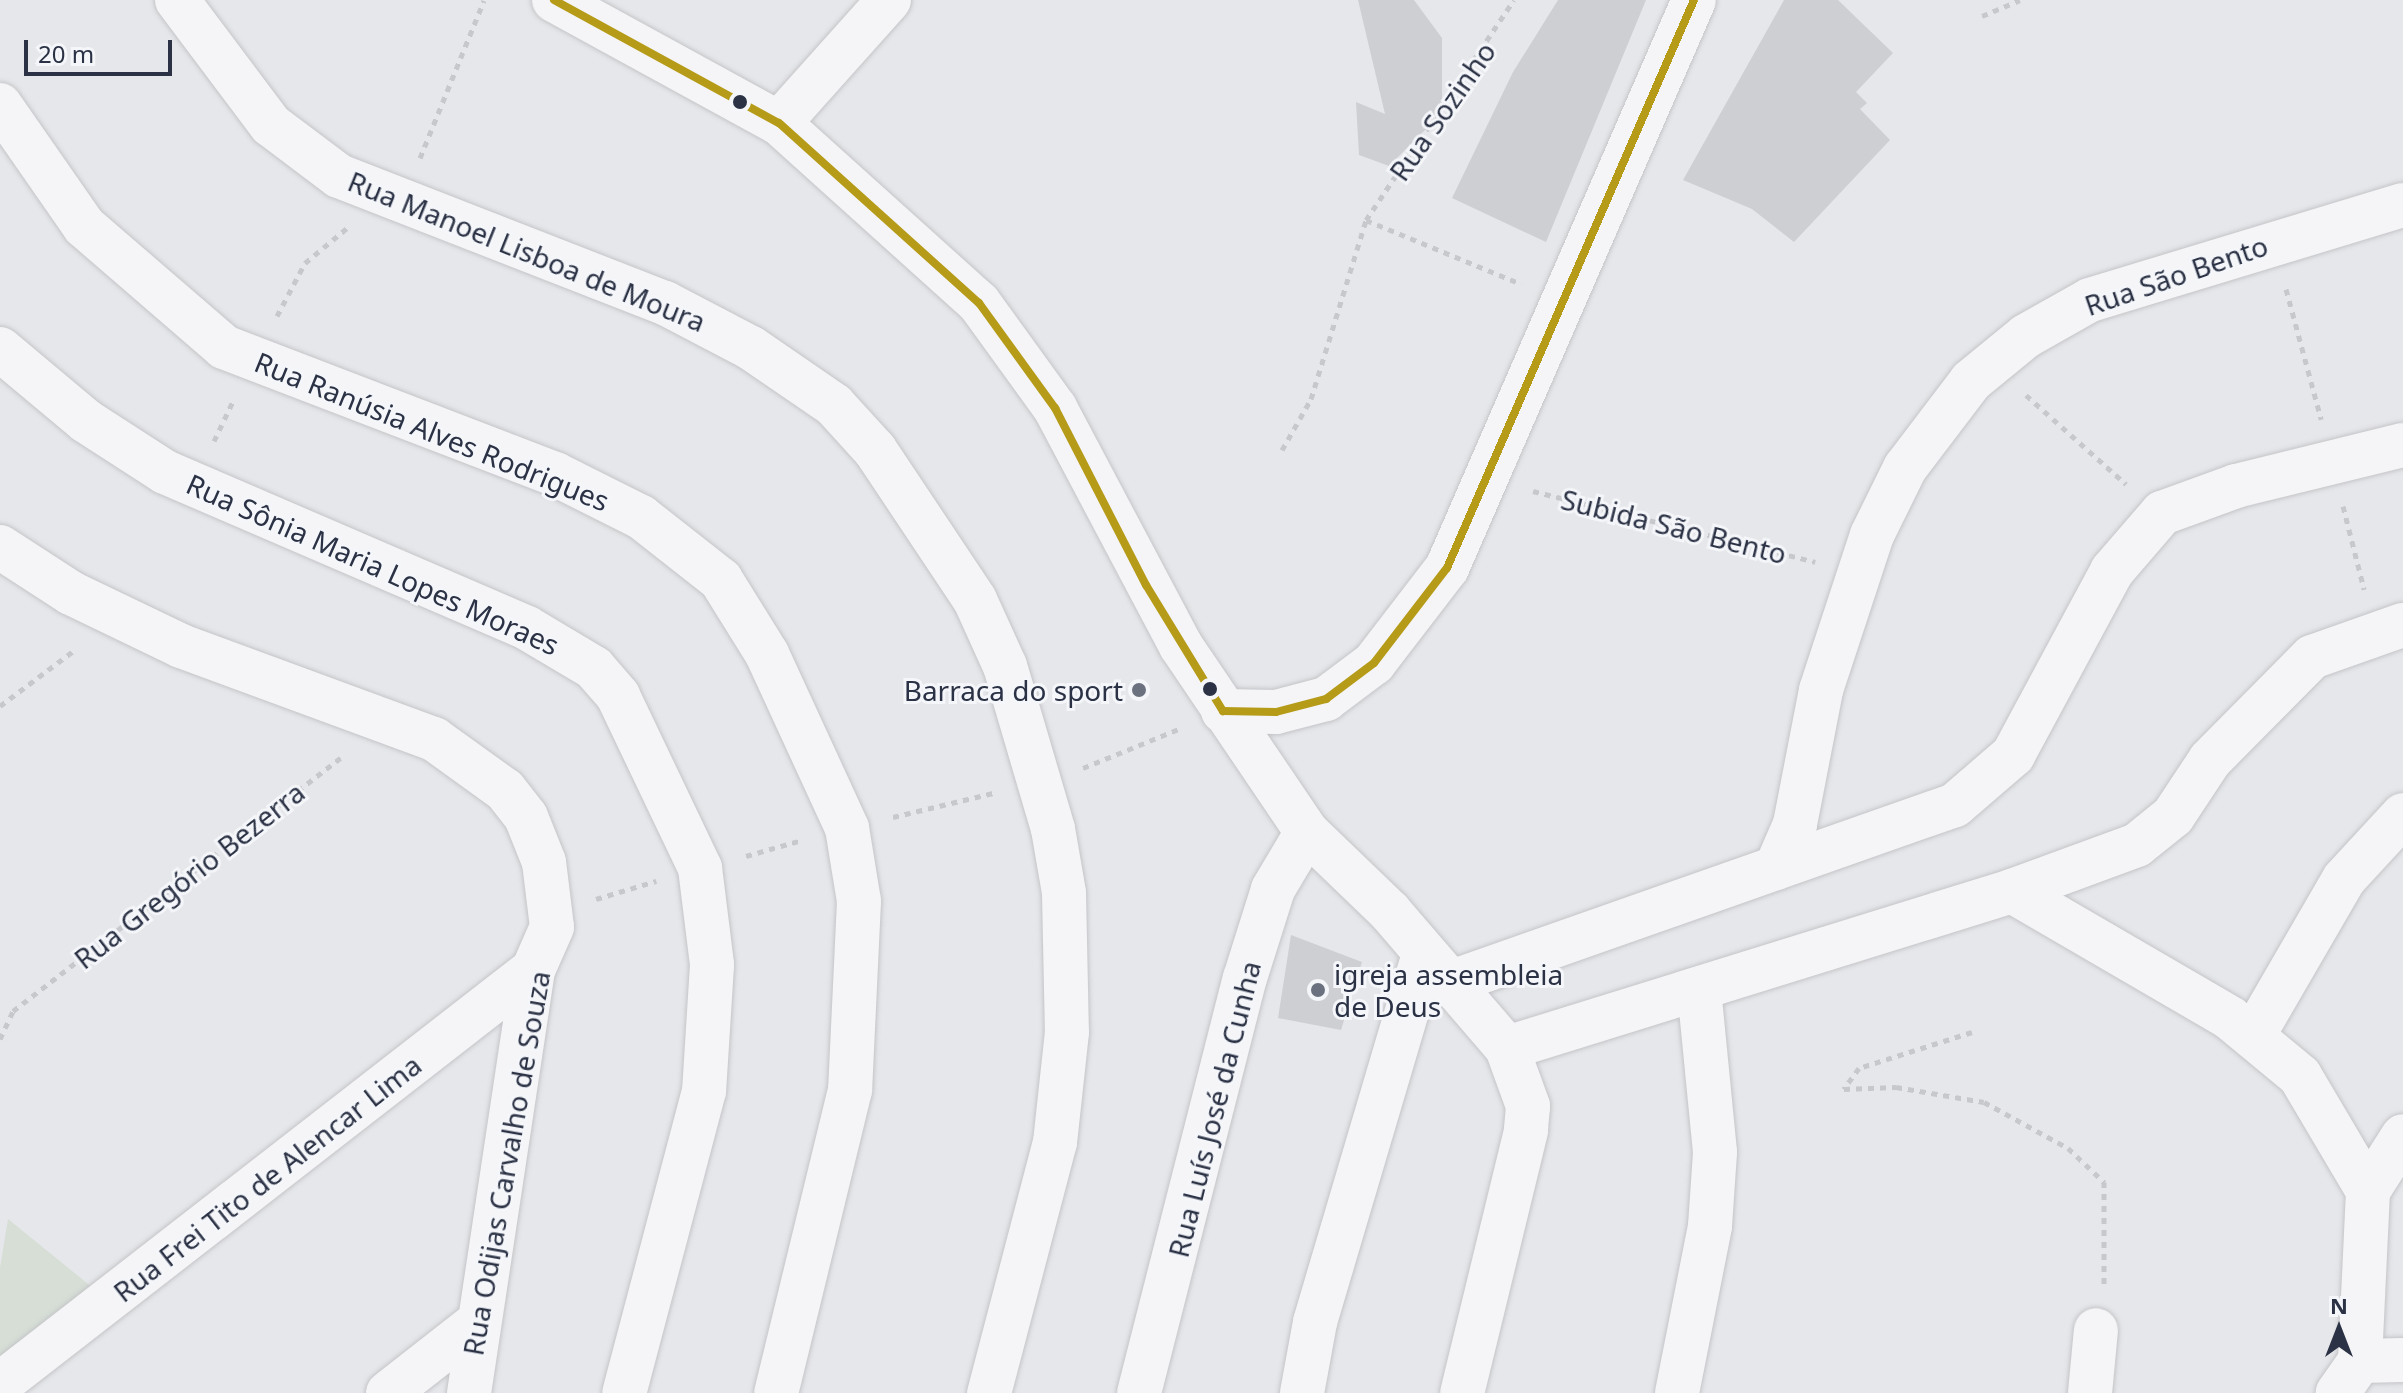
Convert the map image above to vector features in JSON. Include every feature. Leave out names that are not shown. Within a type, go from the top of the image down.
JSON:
[{"type":"street","name":"Rua Manoel Lisboa de Moura","points":[[177,0],[271,125],[339,176],[665,303],[817,393],[853,420],[975,600],[1005,666],[1053,829],[1064,893],[1067,1032],[1055,1142],[989,1393]]},
{"type":"street","points":[[554,0],[779,123],[995,322],[1055,408],[1146,585],[1223,711],[1307,832],[1437,968],[1507,1048],[1528,1106],[1526,1131],[1462,1393]]},
{"type":"street","points":[[779,123],[889,0]]},
{"type":"street","points":[[1223,711],[1308,705],[1374,663],[1447,568],[1489,482],[1563,300],[1694,0]]},
{"type":"street","name":"Rua Ranúsia Alves Rodrigues","points":[[0,105],[84,226],[173,308],[253,360],[555,474],[641,517],[721,580],[801,720],[847,828],[857,872],[858,981],[850,1090],[776,1393]]},
{"type":"street","name":"Rua São Bento","points":[[1776,868],[1803,795],[1821,690],[1858,573],[1905,468],[1990,362],[2090,300],[2403,205]]},
{"type":"street","name":"Rua Sônia Maria Lopes Moraes","points":[[0,349],[86,421],[192,485],[551,641],[594,668],[643,738],[700,868],[711,931],[712,1031],[683,1189],[624,1393]]},
{"type":"street","points":[[1437,968],[1776,868],[1923,821],[1988,782],[2047,702],[2112,571],[2162,513],[2236,486],[2403,445]]},
{"type":"street","name":"Rua Odijas Carvalho de Souza","points":[[0,547],[71,593],[181,646],[389,721],[470,763],[526,817],[551,900],[552,927],[533,970],[469,1393]]},
{"type":"street","points":[[1507,1048],[2012,891],[2137,845],[2173,816],[2210,760],[2312,657],[2403,625]]},
{"type":"street","points":[[2253,1036],[2344,879],[2403,815]]},
{"type":"street","name":"Rua Luís José da Cunha","points":[[1139,1393],[1245,978],[1273,889],[1307,832]]},
{"type":"street","points":[[2012,891],[2253,1036],[2300,1076],[2368,1191]]},
{"type":"street","points":[[1302,1393],[1315,1322],[1437,968]]},
{"type":"street","name":"Rua Frei Tito de Alencar Lima","points":[[0,1384],[533,970]]},
{"type":"street","points":[[1677,1393],[1710,1226],[1715,1152],[1699,990]]},
{"type":"street","points":[[2403,1136],[2368,1191],[2349,1377],[2403,1360]]},
{"type":"street","points":[[388,1393],[479,1322]]},
{"type":"street","points":[[2090,1393],[2096,1330]]},
{"type":"path","points":[[192,485],[305,263],[386,196],[428,150],[484,0]]},
{"type":"path","name":"Rua Sozinho","points":[[1282,450],[1311,399],[1366,220],[1514,0]]},
{"type":"path","points":[[1982,16],[2020,0]]},
{"type":"path","points":[[1366,220],[1563,300]]},
{"type":"path","points":[[1990,362],[2162,513]]},
{"type":"path","name":"Subida São Bento","points":[[1489,482],[1858,573]]},
{"type":"path","points":[[0,706],[121,615]]},
{"type":"path","name":"Rua Gregório Bezerra","points":[[0,1039],[13,1011],[389,721]]},
{"type":"path","points":[[1972,1032],[1859,1068],[1844,1089],[1896,1087],[1984,1102],[2068,1148],[2104,1182],[2108,1223],[2096,1330]]},
{"type":"shaded area","points":[[8,1219],[93,1288],[0,1360],[0,1268]]},
{"type":"building","points":[[1358,0],[1414,0],[1442,38],[1442,113],[1389,166],[1359,155],[1356,102],[1385,114]]},
{"type":"building","points":[[1558,0],[1646,0],[1546,242],[1452,198],[1513,72]]},
{"type":"building","points":[[1784,0],[1838,0],[1893,53],[1856,92],[1867,103],[1860,109],[1890,140],[1794,242],[1752,209],[1683,180]]},
{"type":"building","name":"igreja assembleia de Deus","points":[[1291,935],[1362,962],[1341,1030],[1278,1018]]},
{"type":"transit line","points":[[554,0],[779,123],[979,303],[1055,408],[1146,585],[1223,711],[1276,712],[1326,699],[1374,663],[1447,568],[1694,0]]},
{"type":"place","name":"Barraca do sport","points":[[1139,690]]},
{"type":"place","name":"igreja assembleia de Deus","points":[[1318,990]]}]
